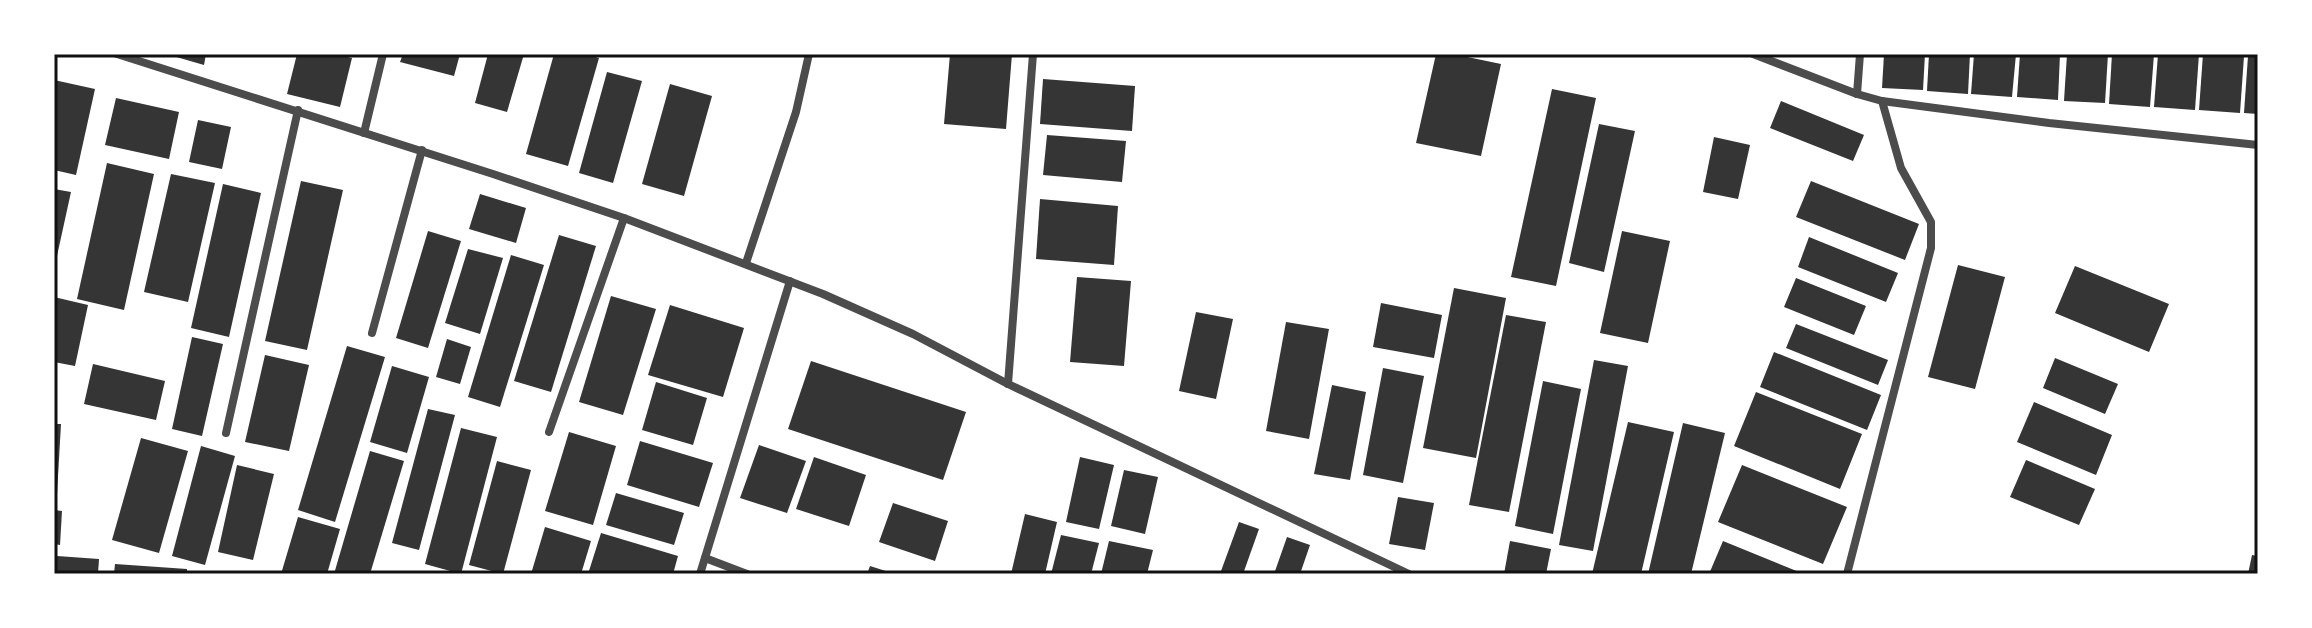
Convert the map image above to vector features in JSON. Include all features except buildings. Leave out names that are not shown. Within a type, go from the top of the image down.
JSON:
[{"type":"street","points":[[117,54],[422,150],[746,263],[913,334],[1008,384],[1409,574]]},
{"type":"street","points":[[364,133],[383,54]]},
{"type":"street","points":[[746,263],[796,112],[809,54]]},
{"type":"street","points":[[1008,384],[1033,54]]},
{"type":"street","points":[[1753,54],[1882,101],[2049,123],[2258,145]]},
{"type":"street","points":[[1788,67],[1789,54]]},
{"type":"street","points":[[1857,94],[1860,54]]},
{"type":"street","points":[[1847,574],[1931,248],[1931,222],[1901,168],[1882,101]]},
{"type":"street","points":[[226,433],[298,110]]},
{"type":"street","points":[[372,333],[422,150]]},
{"type":"street","points":[[549,432],[624,218]]},
{"type":"street","points":[[700,574],[790,281]]},
{"type":"street","points":[[705,558],[747,574]]}]
